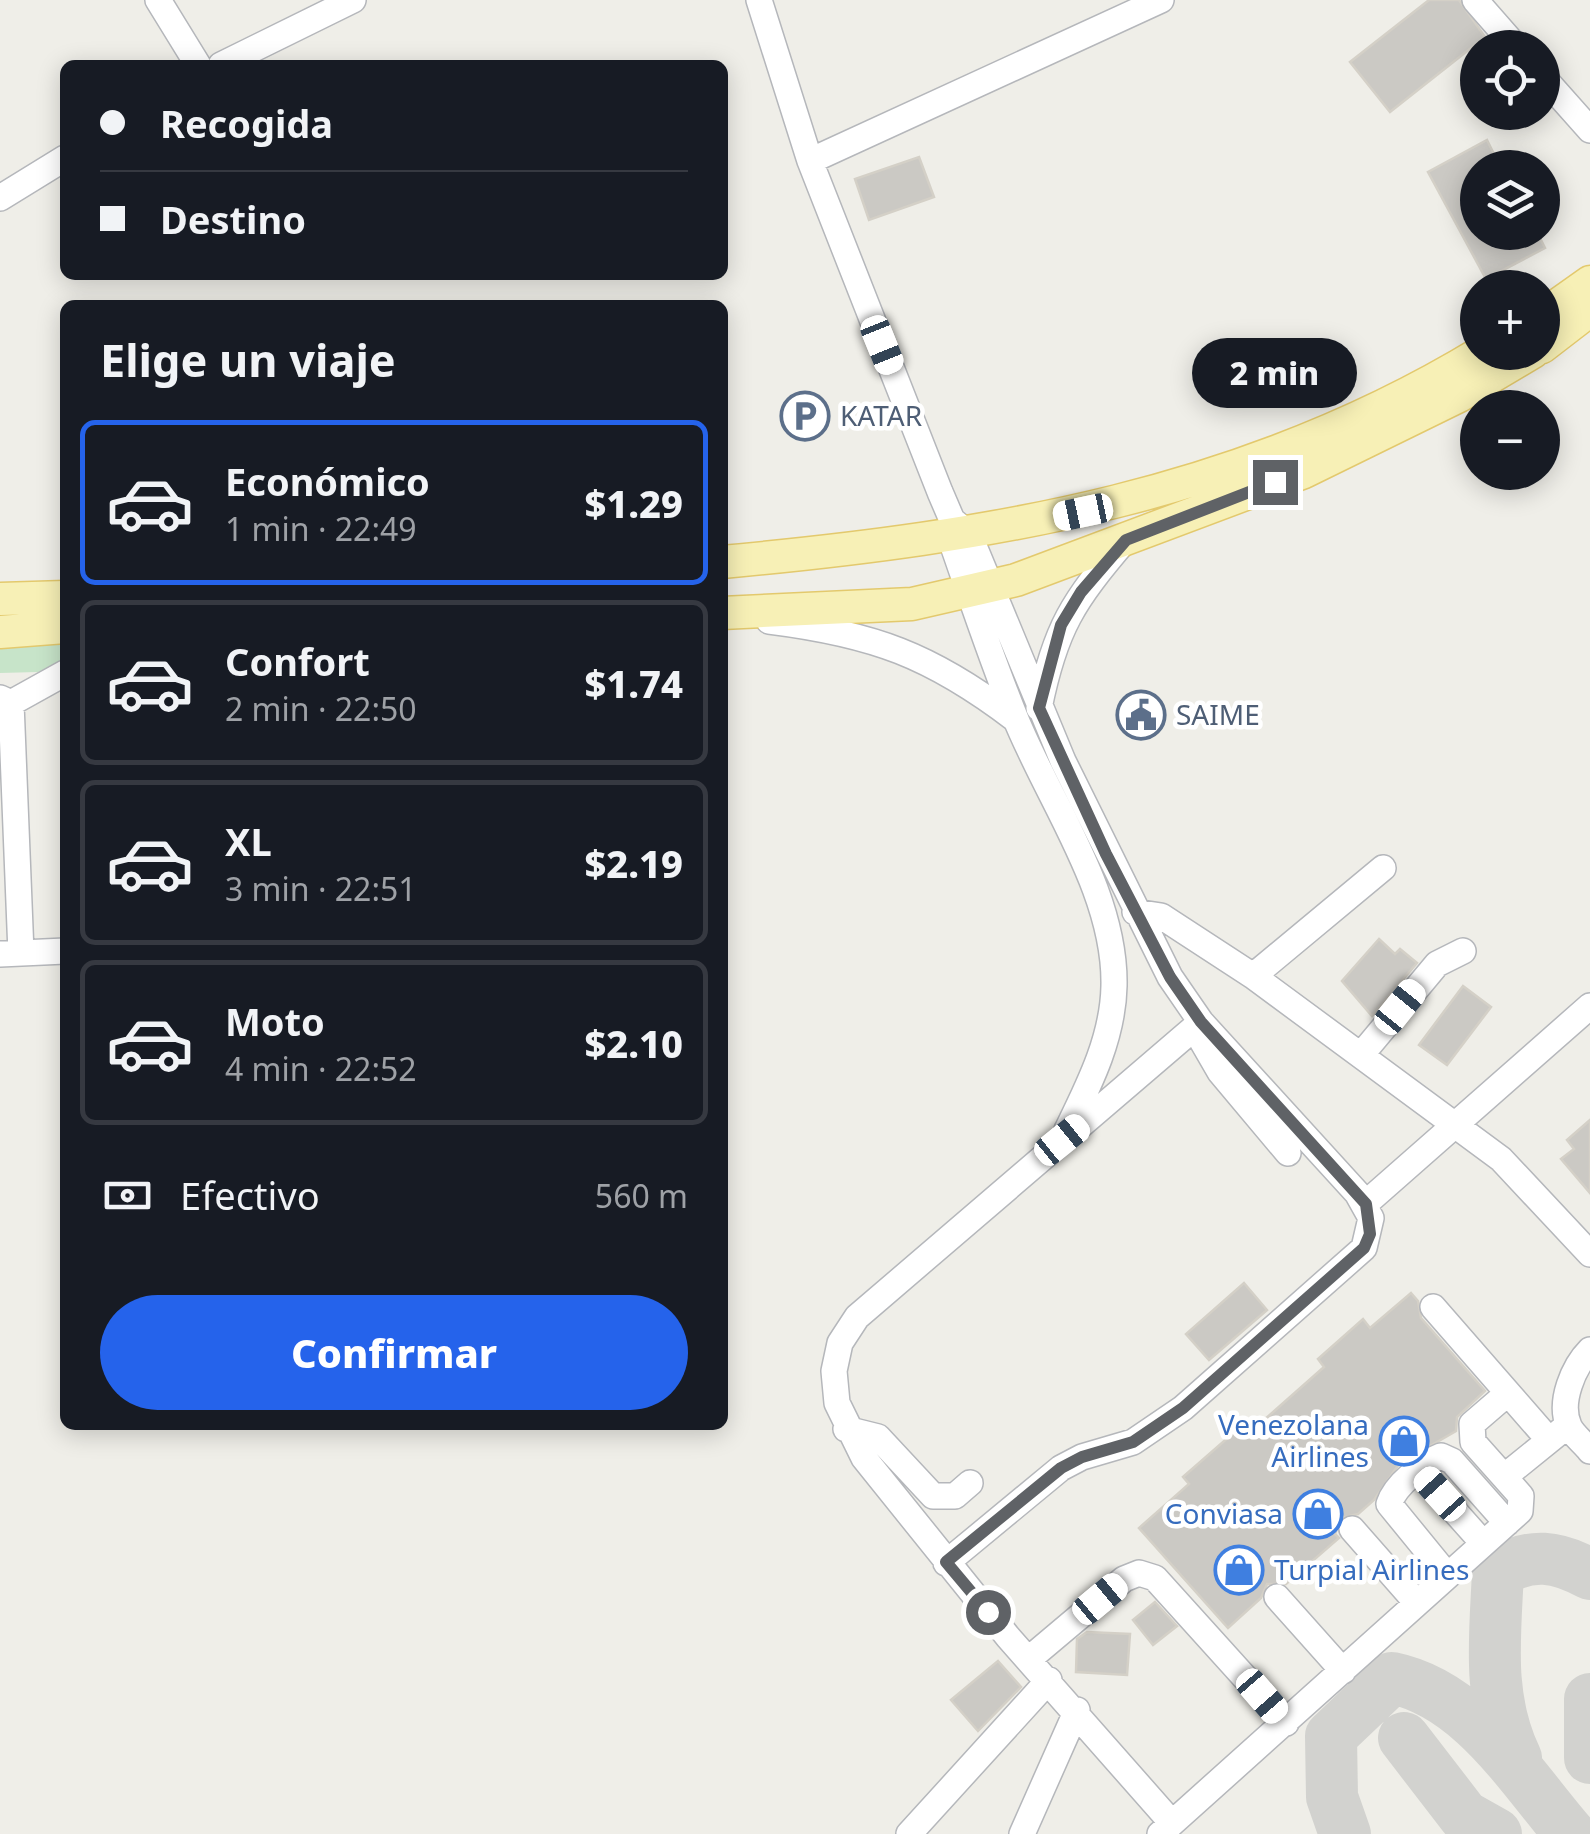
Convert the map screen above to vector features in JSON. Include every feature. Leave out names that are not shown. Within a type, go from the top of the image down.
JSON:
[{"type":"main road","points":[[1560,303],[1590,282]]},
{"type":"main road","points":[[1560,333],[1590,310]]},
{"type":"main road","points":[[728,561],[957,531],[1176,489],[1289,450],[1460,366]]},
{"type":"main road","points":[[728,614],[857,609],[980,591],[1304,472],[1458,396],[1502,370]]},
{"type":"main road","points":[[0,599],[60,597]]},
{"type":"main road","points":[[0,632],[60,627]]},
{"type":"street","points":[[158,0],[195,60]]},
{"type":"street","points":[[232,60],[352,0]]},
{"type":"street","points":[[759,0],[810,161],[1027,713],[1095,860],[1135,912],[1220,1072],[1288,1153]]},
{"type":"street","points":[[810,161],[1161,0]]},
{"type":"street","points":[[1475,0],[1501,30]]},
{"type":"street","points":[[1560,96],[1590,130]]},
{"type":"street","points":[[0,198],[60,161]]},
{"type":"street","points":[[1027,713],[1061,625],[1081,592],[1126,540]]},
{"type":"street","points":[[728,615],[828,628],[907,650],[1027,713]]},
{"type":"street","points":[[60,675],[6,700],[11,953],[60,951]]},
{"type":"street","points":[[1062,1140],[1100,1056],[1114,987],[1111,942],[1095,860]]},
{"type":"street","points":[[1253,976],[1383,868]]},
{"type":"street","points":[[1135,912],[1161,916],[1253,976],[1361,1055],[1520,1175],[1590,1254]]},
{"type":"street","points":[[1361,1055],[1438,964],[1463,951]]},
{"type":"street","points":[[1366,1204],[1590,1006]]},
{"type":"street","points":[[1198,1025],[857,1316],[840,1343],[834,1371],[836,1404],[864,1458],[946,1562],[1076,1710],[1166,1829],[1507,1523],[1523,1504],[1469,1433],[1472,1424],[1508,1393]]},
{"type":"street","points":[[946,1562],[1061,1468],[1082,1457],[1133,1442],[1183,1408],[1364,1248],[1370,1234],[1366,1204],[1198,1025]]},
{"type":"street","points":[[1164,1057],[1220,1072]]},
{"type":"street","points":[[1433,1307],[1508,1393],[1559,1433],[1590,1450]]},
{"type":"street","points":[[1504,1477],[1559,1433],[1569,1389],[1590,1350]]},
{"type":"street","points":[[846,1428],[878,1438],[933,1496],[955,1496],[970,1483]]},
{"type":"street","points":[[1447,1575],[1390,1504],[1392,1494],[1418,1470],[1442,1456],[1452,1461],[1507,1523]]},
{"type":"street","points":[[1418,1470],[1484,1543]]},
{"type":"street","points":[[1352,1529],[1416,1603]]},
{"type":"street","points":[[1028,1659],[1124,1579],[1139,1573],[1156,1578],[1286,1723]]},
{"type":"street","points":[[1277,1597],[1343,1671]]},
{"type":"street","points":[[909,1834],[1049,1680]]},
{"type":"street","points":[[1022,1834],[1076,1710]]},
{"type":"green space","points":[[60,643],[60,663],[38,672],[0,673],[0,645]]},
{"type":"building","points":[[1429,0],[1459,0],[1480,30],[1460,30],[1460,57],[1390,112],[1350,62]]},
{"type":"building","points":[[1487,140],[1492,150],[1469,150]]},
{"type":"building","points":[[1460,155],[1460,231],[1428,172]]},
{"type":"building","points":[[919,157],[934,197],[869,220],[855,179]]},
{"type":"building","points":[[1470,250],[1541,250],[1503,270],[1481,270]]},
{"type":"building","points":[[1379,939],[1395,954],[1400,949],[1417,963],[1372,1016],[1342,981]]},
{"type":"building","points":[[1463,986],[1491,1007],[1447,1065],[1419,1045]]},
{"type":"building","points":[[1590,1120],[1590,1193],[1561,1159],[1574,1149],[1567,1140]]},
{"type":"building","points":[[1244,1283],[1267,1310],[1209,1360],[1186,1334]]},
{"type":"building","points":[[1411,1293],[1418,1301],[1421,1318],[1485,1391],[1457,1417],[1456,1431],[1399,1464],[1374,1500],[1358,1514],[1341,1518],[1335,1534],[1339,1538],[1286,1584],[1267,1584],[1261,1598],[1228,1628],[1139,1528],[1189,1484],[1183,1477],[1239,1428],[1246,1436],[1324,1367],[1318,1359],[1363,1319],[1370,1328]]},
{"type":"building","points":[[1155,1602],[1177,1626],[1153,1645],[1133,1620]]},
{"type":"building","points":[[1087,1632],[1130,1634],[1127,1675],[1076,1672],[1077,1639]]},
{"type":"building","points":[[998,1661],[1021,1687],[978,1731],[951,1700]]},
{"type":"taxiway","points":[[1516,1758],[1497,1690],[1498,1572],[1522,1561],[1544,1559],[1566,1563],[1590,1574]]},
{"type":"taxiway","points":[[1345,1834],[1332,1797],[1331,1736],[1392,1678],[1420,1687],[1470,1719],[1513,1763],[1570,1834]]},
{"type":"taxiway","points":[[1590,1699],[1590,1758]]},
{"type":"taxiway","points":[[1404,1738],[1464,1816],[1496,1834]]},
{"type":"place","name":"KATAR","points":[[805,416]]},
{"type":"place","name":"SAIME","points":[[1141,715]]},
{"type":"place","name":"Venezolana Airlines","points":[[1404,1441]]},
{"type":"place","name":"Conviasa","points":[[1318,1514]]},
{"type":"place","name":"Turpial Airlines","points":[[1239,1570]]},
{"type":"route","points":[[988,1612],[946,1562],[1061,1468],[1082,1457],[1133,1442],[1183,1408],[1364,1248],[1370,1234],[1371,1218],[1366,1204],[1201,1022],[1170,977],[1106,854],[1039,708],[1061,625],[1081,592],[1126,540],[1275,482]]}]
